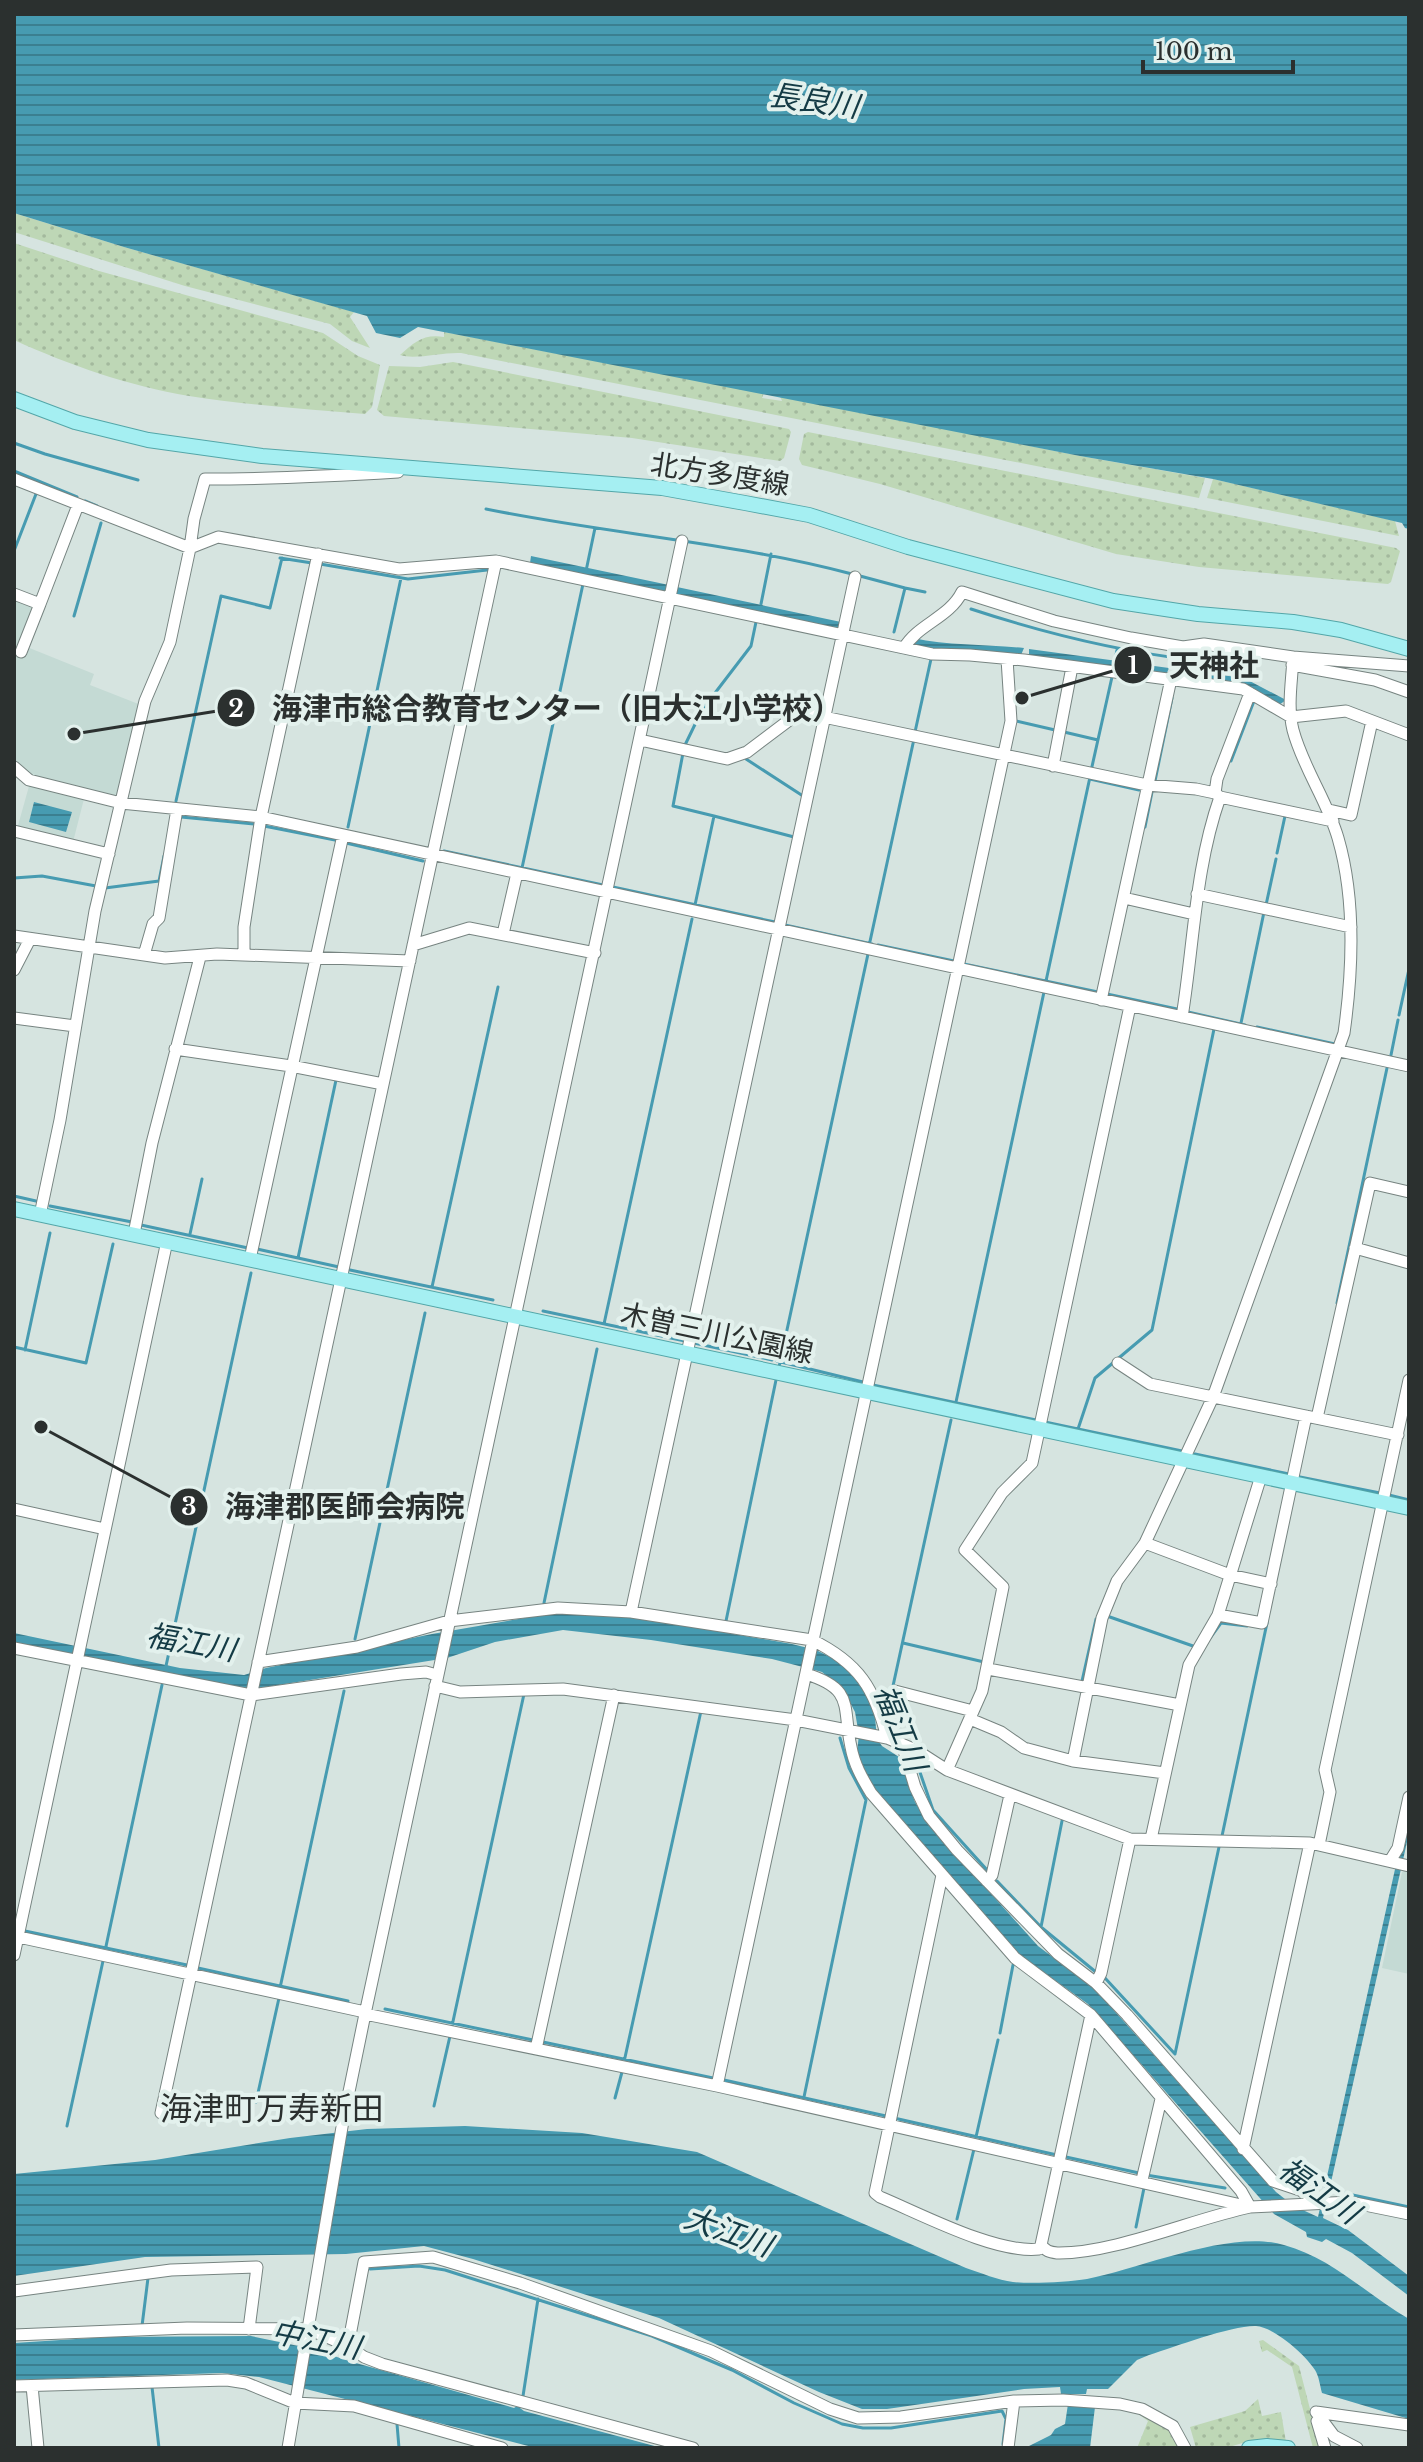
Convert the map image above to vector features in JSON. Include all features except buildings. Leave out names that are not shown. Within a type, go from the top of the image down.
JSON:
[{"type":"main road","name":"北方多度線","points":[[14,399],[75,422],[148,440],[262,456],[662,488],[809,515],[908,547],[1113,601],[1198,614],[1293,622],[1341,630],[1409,649]]},
{"type":"main road","name":"木曽三川公園線","points":[[14,1209],[1409,1508]]},
{"type":"main road","points":[[1249,2448],[1288,2448]]},
{"type":"street","points":[[40,1215],[60,1120],[88,947],[145,701],[170,642],[205,479],[299,478],[418,470]]},
{"type":"street","points":[[14,479],[190,548],[218,537],[317,560],[399,569],[496,561],[932,654],[1007,659],[1243,689],[1291,717],[1346,711],[1409,735]]},
{"type":"street","points":[[21,652],[78,505]]},
{"type":"street","points":[[288,2448],[343,2121],[365,2013],[682,541]]},
{"type":"street","points":[[244,955],[244,927],[261,817],[317,560]]},
{"type":"street","points":[[161,2113],[496,561]]},
{"type":"street","points":[[631,1612],[855,577]]},
{"type":"street","points":[[904,648],[910,637],[943,615],[962,592],[1054,621],[1183,647],[1204,644],[1293,661],[1375,680],[1409,692]]},
{"type":"street","points":[[14,594],[40,604]]},
{"type":"street","points":[[717,2086],[1004,756],[1011,721],[1007,659]]},
{"type":"street","points":[[1293,661],[1409,666]]},
{"type":"street","points":[[1073,1761],[1102,1618],[1117,1581],[1145,1543],[1213,1397],[1338,1051],[1347,1006],[1351,900],[1331,816],[1294,733],[1291,717],[1293,661]]},
{"type":"street","points":[[1053,766],[1072,667]]},
{"type":"street","points":[[1101,1000],[1171,679]]},
{"type":"street","points":[[1182,1017],[1197,894],[1218,795],[1217,779],[1250,693]]},
{"type":"street","points":[[640,740],[727,759],[747,752],[800,712],[1147,785],[1196,789],[1331,816],[1351,815],[1372,721]]},
{"type":"street","points":[[14,767],[29,780],[121,803],[261,817],[1409,1066]]},
{"type":"street","points":[[144,955],[153,924],[159,918],[177,809]]},
{"type":"street","points":[[14,831],[109,854]]},
{"type":"street","points":[[250,1259],[343,835]]},
{"type":"street","points":[[503,934],[517,873]]},
{"type":"street","points":[[1197,894],[1351,927]]},
{"type":"street","points":[[1124,898],[1194,914]]},
{"type":"street","points":[[413,945],[469,928],[595,953]]},
{"type":"street","points":[[14,936],[165,958],[217,954],[410,961]]},
{"type":"street","points":[[14,970],[30,939]]},
{"type":"street","points":[[134,1234],[152,1143],[200,957]]},
{"type":"street","points":[[947,1770],[988,1669],[1003,1587],[965,1550],[1002,1493],[1032,1463],[1130,1006]]},
{"type":"street","points":[[14,1018],[75,1026]]},
{"type":"street","points":[[175,1049],[291,1066],[383,1084]]},
{"type":"street","points":[[1218,1615],[1262,1623],[1292,1483],[1312,1417],[1370,1183],[1409,1192]]},
{"type":"street","points":[[14,1955],[167,1241]]},
{"type":"street","points":[[1355,1248],[1409,1263]]},
{"type":"street","points":[[1118,1363],[1150,1384],[1398,1435]]},
{"type":"street","points":[[1243,2149],[1314,1844],[1330,1792],[1325,1770],[1409,1380]]},
{"type":"street","points":[[1151,1839],[1193,1653],[1218,1615],[1261,1476]]},
{"type":"street","points":[[14,1509],[105,1529]]},
{"type":"street","points":[[1145,1543],[1230,1575],[1271,1584]]},
{"type":"street","points":[[257,1664],[357,1647],[449,1624],[558,1608],[631,1612],[812,1642],[841,1656],[867,1683],[886,1738]]},
{"type":"street","points":[[14,1648],[78,1656],[251,1692],[426,1672],[460,1692],[563,1689],[796,1720],[886,1738],[947,1770],[1130,1839],[1314,1844],[1399,1863],[1398,1848],[1409,1797]]},
{"type":"street","points":[[988,1669],[1180,1705]]},
{"type":"street","points":[[806,1672],[837,1690],[848,1712],[856,1767],[871,1793],[1015,1958],[1091,2015],[1254,2207]]},
{"type":"street","points":[[895,1691],[971,1715],[1024,1748],[1073,1761],[1165,1773]]},
{"type":"street","points":[[536,2049],[614,1695]]},
{"type":"street","points":[[902,1744],[915,1787],[929,1816],[987,1881],[1058,1954],[1096,1983],[1127,2015],[1273,2181],[1323,2201]]},
{"type":"street","points":[[987,1881],[992,1875],[1010,1795]]},
{"type":"street","points":[[1096,1983],[1101,1973],[1130,1839]]},
{"type":"street","points":[[942,1875],[874,2186],[875,2193],[1000,2245],[1028,2251],[1039,2249],[1091,2015]]},
{"type":"street","points":[[16,1936],[717,2086],[888,2126],[1143,2176],[1254,2207]]},
{"type":"street","points":[[1143,2176],[1161,2099]]},
{"type":"street","points":[[1041,2245],[1054,2253],[1090,2249],[1254,2207],[1302,2202],[1350,2202],[1409,2214]]},
{"type":"street","points":[[348,2346],[364,2262],[433,2257],[593,2307],[697,2345],[830,2409],[858,2418],[901,2417],[1014,2401],[1120,2404],[1157,2416],[1173,2426],[1185,2448]]},
{"type":"street","points":[[14,2291],[171,2270],[257,2267],[249,2329]]},
{"type":"street","points":[[14,2335],[187,2328],[308,2332],[348,2346],[382,2364],[693,2448]]},
{"type":"street","points":[[14,2386],[227,2380],[295,2399],[354,2406],[502,2448]]},
{"type":"street","points":[[32,2386],[38,2448]]},
{"type":"street","points":[[1008,2448],[1014,2401]]},
{"type":"street","points":[[1316,2412],[1409,2425]]},
{"type":"street","points":[[1316,2412],[1325,2448]]},
{"type":"street","points":[[1316,2412],[1334,2436],[1357,2448]]},
{"type":"shaded area","points":[[14,598],[32,605],[34,609],[27,647],[94,674],[90,685],[141,705],[119,793],[112,797],[86,791],[73,842],[17,829],[31,779],[14,763]]},
{"type":"shaded area","points":[[1409,1869],[1409,1974],[1382,1968],[1402,1872]]},
{"type":"green space","points":[[14,213],[354,312],[350,317],[370,348],[352,341],[330,324],[185,286],[14,232]]},
{"type":"green space","points":[[14,243],[99,271],[323,333],[358,356],[380,365],[372,407],[365,414],[189,396],[100,374],[14,340]]},
{"type":"green space","points":[[444,332],[764,393],[762,398],[782,401],[780,396],[1205,478],[1199,498],[461,353],[413,357],[400,355],[420,340],[444,337]]},
{"type":"green space","points":[[453,362],[789,429],[791,432],[784,458],[780,461],[632,438],[384,416],[377,410],[389,366],[420,367]]},
{"type":"green space","points":[[808,432],[1400,551],[1388,584],[1199,567],[1116,554],[880,484],[802,465],[799,459],[804,434]]},
{"type":"green space","points":[[1213,479],[1395,521],[1399,536],[1207,498]]},
{"type":"green space","points":[[1263,2340],[1299,2366],[1320,2448],[1313,2448],[1292,2367],[1267,2350],[1262,2352],[1259,2341]]},
{"type":"green space","points":[[1258,2399],[1262,2416],[1281,2412],[1286,2442],[1249,2441],[1226,2448],[1196,2448],[1190,2427],[1245,2411]]},
{"type":"green space","points":[[1130,2408],[1171,2429],[1180,2448],[1137,2448],[1148,2421]]},
{"type":"water","name":"長良川","points":[[14,14],[1409,14],[1409,529],[1402,523],[1213,479],[418,327],[400,338],[376,333],[367,316],[14,213]]},
{"type":"water","points":[[531,556],[669,585],[666,592],[530,563]]},
{"type":"water","points":[[677,587],[841,622],[838,630],[676,594]]},
{"type":"water","points":[[913,638],[1024,648],[1021,655],[983,650],[936,651],[911,646]]},
{"type":"water","points":[[1029,649],[1169,668],[1166,675],[1029,657]]},
{"type":"water","points":[[1175,669],[1244,678],[1286,700],[1279,705],[1243,685],[1175,676]]},
{"type":"water","points":[[34,802],[72,812],[66,832],[29,822]]},
{"type":"water","points":[[565,1611],[641,1618],[792,1644],[816,1650],[838,1661],[866,1690],[875,1717],[877,1739],[899,1757],[915,1802],[929,1825],[1038,1946],[1094,1988],[1276,2192],[1294,2206],[1318,2217],[1409,1806],[1409,1833],[1323,2218],[1348,2230],[1409,2276],[1409,2296],[1352,2253],[1326,2239],[1322,2242],[1307,2237],[1306,2232],[1274,2214],[1088,2004],[1021,1956],[871,1786],[857,1751],[859,1735],[855,1712],[844,1691],[822,1672],[772,1659],[563,1630],[495,1642],[447,1658],[260,1688],[239,1688],[14,1642],[14,1633],[180,1668],[244,1675],[432,1634]]},
{"type":"water","name":"大江川","points":[[465,2126],[582,2133],[697,2152],[966,2268],[1013,2282],[1087,2279],[1186,2252],[1239,2242],[1263,2241],[1284,2245],[1318,2259],[1409,2319],[1409,2419],[1322,2393],[1316,2372],[1305,2357],[1280,2336],[1256,2326],[1219,2333],[1149,2355],[1137,2360],[1108,2389],[1087,2389],[1086,2394],[1061,2394],[1060,2387],[1024,2389],[887,2409],[862,2409],[659,2318],[424,2246],[346,2254],[145,2257],[14,2276],[14,2174],[155,2160],[367,2129]]},
{"type":"water","points":[[251,2336],[313,2349],[349,2361],[354,2357],[356,2363],[514,2408],[520,2404],[524,2411],[662,2448],[536,2448],[259,2377],[222,2373],[14,2380],[14,2343],[107,2337]]},
{"type":"water","points":[[1068,2404],[1095,2407],[1090,2448],[1025,2448],[1065,2424]]},
{"type":"waterway","points":[[14,443],[138,480]]},
{"type":"waterway","points":[[14,471],[77,497]]},
{"type":"waterway","points":[[14,551],[36,494]]},
{"type":"waterway","points":[[85,501],[97,506]]},
{"type":"waterway","points":[[486,509],[716,546],[852,574]]},
{"type":"waterway","points":[[74,616],[101,523]]},
{"type":"waterway","points":[[586,571],[595,528]]},
{"type":"waterway","points":[[761,604],[771,554]]},
{"type":"waterway","points":[[280,558],[312,563]]},
{"type":"waterway","points":[[176,801],[221,596],[270,608],[282,558]]},
{"type":"waterway","points":[[320,564],[408,579],[487,570]]},
{"type":"waterway","points":[[860,576],[905,588]]},
{"type":"waterway","points":[[348,827],[401,578]]},
{"type":"waterway","points":[[522,868],[583,584]]},
{"type":"waterway","points":[[894,632],[905,588],[925,592]]},
{"type":"waterway","points":[[971,609],[1080,640],[1193,660]]},
{"type":"waterway","points":[[685,745],[702,710],[751,646],[756,622]]},
{"type":"waterway","points":[[1114,664],[1117,650]]},
{"type":"waterway","points":[[915,732],[931,659]]},
{"type":"waterway","points":[[1091,771],[1112,677]]},
{"type":"waterway","points":[[1155,781],[1172,698]]},
{"type":"waterway","points":[[1231,761],[1254,701]]},
{"type":"waterway","points":[[1016,721],[1055,730]]},
{"type":"waterway","points":[[1064,732],[1098,740]]},
{"type":"waterway","points":[[869,946],[914,739]]},
{"type":"waterway","points":[[683,753],[673,806],[714,816],[695,905]]},
{"type":"waterway","points":[[746,759],[803,796]]},
{"type":"waterway","points":[[1046,981],[1090,777]]},
{"type":"waterway","points":[[1090,779],[1139,790]]},
{"type":"waterway","points":[[1145,827],[1152,792]]},
{"type":"waterway","points":[[714,816],[794,837]]},
{"type":"waterway","points":[[1277,853],[1285,816]]},
{"type":"waterway","points":[[181,817],[254,824]]},
{"type":"waterway","points":[[264,826],[335,840]]},
{"type":"waterway","points":[[346,843],[423,861]]},
{"type":"waterway","points":[[444,851],[603,885]]},
{"type":"waterway","points":[[105,888],[159,881],[164,856]]},
{"type":"waterway","points":[[1266,905],[1276,859]]},
{"type":"waterway","points":[[14,878],[42,876],[96,886]]},
{"type":"waterway","points":[[613,887],[775,922]]},
{"type":"waterway","points":[[1241,1023],[1264,912]]},
{"type":"waterway","points":[[604,1324],[692,919]]},
{"type":"waterway","points":[[785,925],[872,944]]},
{"type":"waterway","points":[[878,945],[954,961]]},
{"type":"waterway","points":[[779,1367],[868,954]]},
{"type":"waterway","points":[[964,964],[1098,992]]},
{"type":"waterway","points":[[1399,1015],[1409,969]]},
{"type":"waterway","points":[[432,1287],[498,987]]},
{"type":"waterway","points":[[956,1402],[1044,992]]},
{"type":"waterway","points":[[1107,994],[1177,1009]]},
{"type":"waterway","points":[[1188,1012],[1245,1025]]},
{"type":"waterway","points":[[1391,1055],[1398,1020]]},
{"type":"waterway","points":[[1257,1027],[1335,1044]]},
{"type":"waterway","points":[[1078,1429],[1095,1378],[1152,1330],[1214,1029]]},
{"type":"waterway","points":[[1337,1303],[1387,1068]]},
{"type":"waterway","points":[[298,1258],[336,1080]]},
{"type":"waterway","points":[[190,1234],[202,1179]]},
{"type":"waterway","points":[[14,1196],[36,1201]]},
{"type":"waterway","points":[[50,1206],[132,1222]]},
{"type":"waterway","points":[[141,1225],[248,1248]]},
{"type":"waterway","points":[[25,1350],[50,1233]]},
{"type":"waterway","points":[[14,1347],[86,1363],[113,1244]]},
{"type":"waterway","points":[[257,1249],[339,1267]]},
{"type":"waterway","points":[[350,1270],[493,1300]]},
{"type":"waterway","name":"福江川","points":[[166,1666],[251,1273]]},
{"type":"waterway","points":[[543,1311],[685,1341]]},
{"type":"waterway","points":[[355,1639],[425,1313]]},
{"type":"waterway","points":[[694,1343],[772,1360]]},
{"type":"waterway","points":[[544,1603],[597,1349]]},
{"type":"waterway","points":[[777,1361],[863,1382]]},
{"type":"waterway","points":[[726,1621],[776,1380]]},
{"type":"waterway","points":[[873,1385],[1036,1420]]},
{"type":"waterway","name":"福江川","points":[[893,1686],[951,1420]]},
{"type":"waterway","points":[[1045,1422],[1182,1451]]},
{"type":"waterway","points":[[1195,1454],[1289,1474]]},
{"type":"waterway","points":[[1300,1477],[1380,1493]]},
{"type":"waterway","points":[[1389,1495],[1409,1500]]},
{"type":"waterway","points":[[1107,1616],[1193,1646]]},
{"type":"waterway","points":[[1082,1681],[1096,1619]]},
{"type":"waterway","points":[[1210,1638],[1221,1623],[1247,1626]]},
{"type":"waterway","points":[[1222,1836],[1267,1623]]},
{"type":"waterway","points":[[903,1643],[984,1662]]},
{"type":"waterway","points":[[105,1951],[162,1685]]},
{"type":"waterway","points":[[280,1988],[344,1691]]},
{"type":"waterway","points":[[452,2026],[524,1694]]},
{"type":"waterway","name":"福江川","points":[[891,1732],[888,1718],[892,1694]]},
{"type":"waterway","points":[[624,2062],[701,1711]]},
{"type":"waterway","points":[[804,2097],[866,1800],[849,1768],[840,1738]]},
{"type":"waterway","name":"福江川","points":[[914,1755],[933,1810],[988,1871]]},
{"type":"waterway","points":[[1041,1927],[1062,1821]]},
{"type":"waterway","points":[[1175,2054],[1219,1847]]},
{"type":"waterway","points":[[997,1881],[1041,1927],[1097,1973]]},
{"type":"waterway","points":[[25,1931],[187,1965]]},
{"type":"waterway","points":[[67,2126],[103,1961]]},
{"type":"waterway","points":[[1000,2033],[1013,1965]]},
{"type":"waterway","points":[[198,1968],[348,2001]]},
{"type":"waterway","points":[[1105,1978],[1175,2054]]},
{"type":"waterway","points":[[256,2102],[279,1998]]},
{"type":"waterway","points":[[385,2009],[533,2040]]},
{"type":"waterway","points":[[434,2106],[450,2036]]},
{"type":"waterway","points":[[976,2137],[998,2040]]},
{"type":"waterway","points":[[543,2042],[713,2078]]},
{"type":"waterway","points":[[615,2098],[622,2072]]},
{"type":"waterway","points":[[724,2080],[886,2116]]},
{"type":"waterway","points":[[894,2118],[1057,2155]]},
{"type":"waterway","points":[[957,2219],[974,2149]]},
{"type":"waterway","points":[[1066,2157],[1139,2173]]},
{"type":"waterway","points":[[1146,2175],[1225,2188]]},
{"type":"waterway","points":[[1136,2227],[1144,2188]]},
{"type":"waterway","name":"福江川","points":[[1334,2191],[1409,2207]]},
{"type":"waterway","points":[[370,2269],[419,2266],[445,2270],[652,2336],[732,2370],[842,2424],[891,2428],[1002,2411],[1006,2419],[1003,2444]]},
{"type":"waterway","points":[[142,2326],[148,2278]]},
{"type":"waterway","points":[[523,2396],[538,2299]]},
{"type":"waterway","points":[[152,2387],[159,2448]]},
{"type":"waterway","points":[[397,2424],[399,2448]]},
{"type":"place","name":"天神社","points":[[1022,698]]},
{"type":"place","name":"海津市総合教育センター（旧大江小学校）","points":[[74,734]]},
{"type":"place","name":"海津郡医師会病院","points":[[41,1427]]},
{"type":"district","name":"海津町万寿新田","points":[[272,2109]]},
{"type":"water label","name":"中江川","points":[[316,2340]]}]
